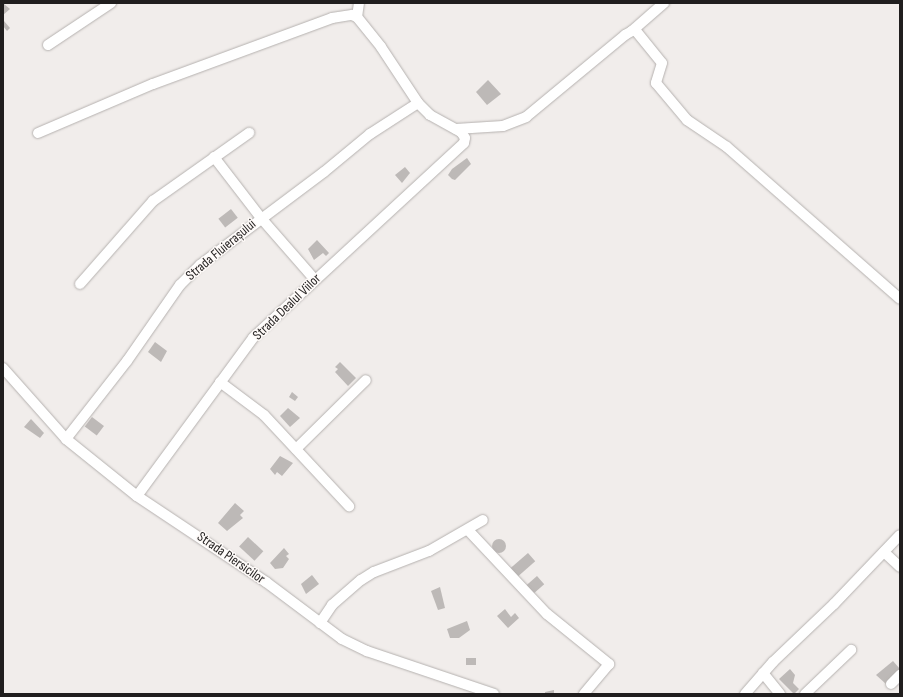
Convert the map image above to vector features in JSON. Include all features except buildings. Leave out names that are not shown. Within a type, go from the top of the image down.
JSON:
[{"type":"street","points":[[48,45],[112,3]]},
{"type":"street","points":[[359,3],[358,17],[394,65],[418,103],[430,114],[456,129],[503,126],[526,117],[664,3]]},
{"type":"street","points":[[38,133],[153,84],[332,18],[347,15],[358,17]]},
{"type":"street","points":[[632,30],[641,36],[660,60],[663,66],[656,83],[687,120],[727,146],[900,299]]},
{"type":"street","name":"Strada Fluierașului","points":[[66,439],[127,361],[180,285],[200,265],[324,172],[370,134],[418,103]]},
{"type":"street","name":"Strada Dealul Viilor","points":[[137,496],[253,338],[464,143],[463,134],[456,129]]},
{"type":"street","points":[[80,284],[153,201],[249,133]]},
{"type":"street","points":[[214,157],[261,218],[315,280]]},
{"type":"street","name":"Strada Piersicilor","points":[[3,368],[66,439],[137,496],[192,531],[342,639],[367,651],[494,694]]},
{"type":"street","points":[[296,450],[366,380]]},
{"type":"street","points":[[220,382],[264,415],[349,506]]},
{"type":"street","points":[[320,623],[332,605],[361,580],[374,572],[429,551],[468,530],[483,520]]},
{"type":"street","points":[[468,530],[547,614],[609,664],[584,694]]},
{"type":"street","points":[[745,694],[763,673],[900,535]]},
{"type":"street","points":[[884,552],[900,567]]},
{"type":"street","points":[[805,694],[851,650]]},
{"type":"street","points":[[763,673],[780,694]]},
{"type":"street","points":[[891,684],[900,675]]}]
